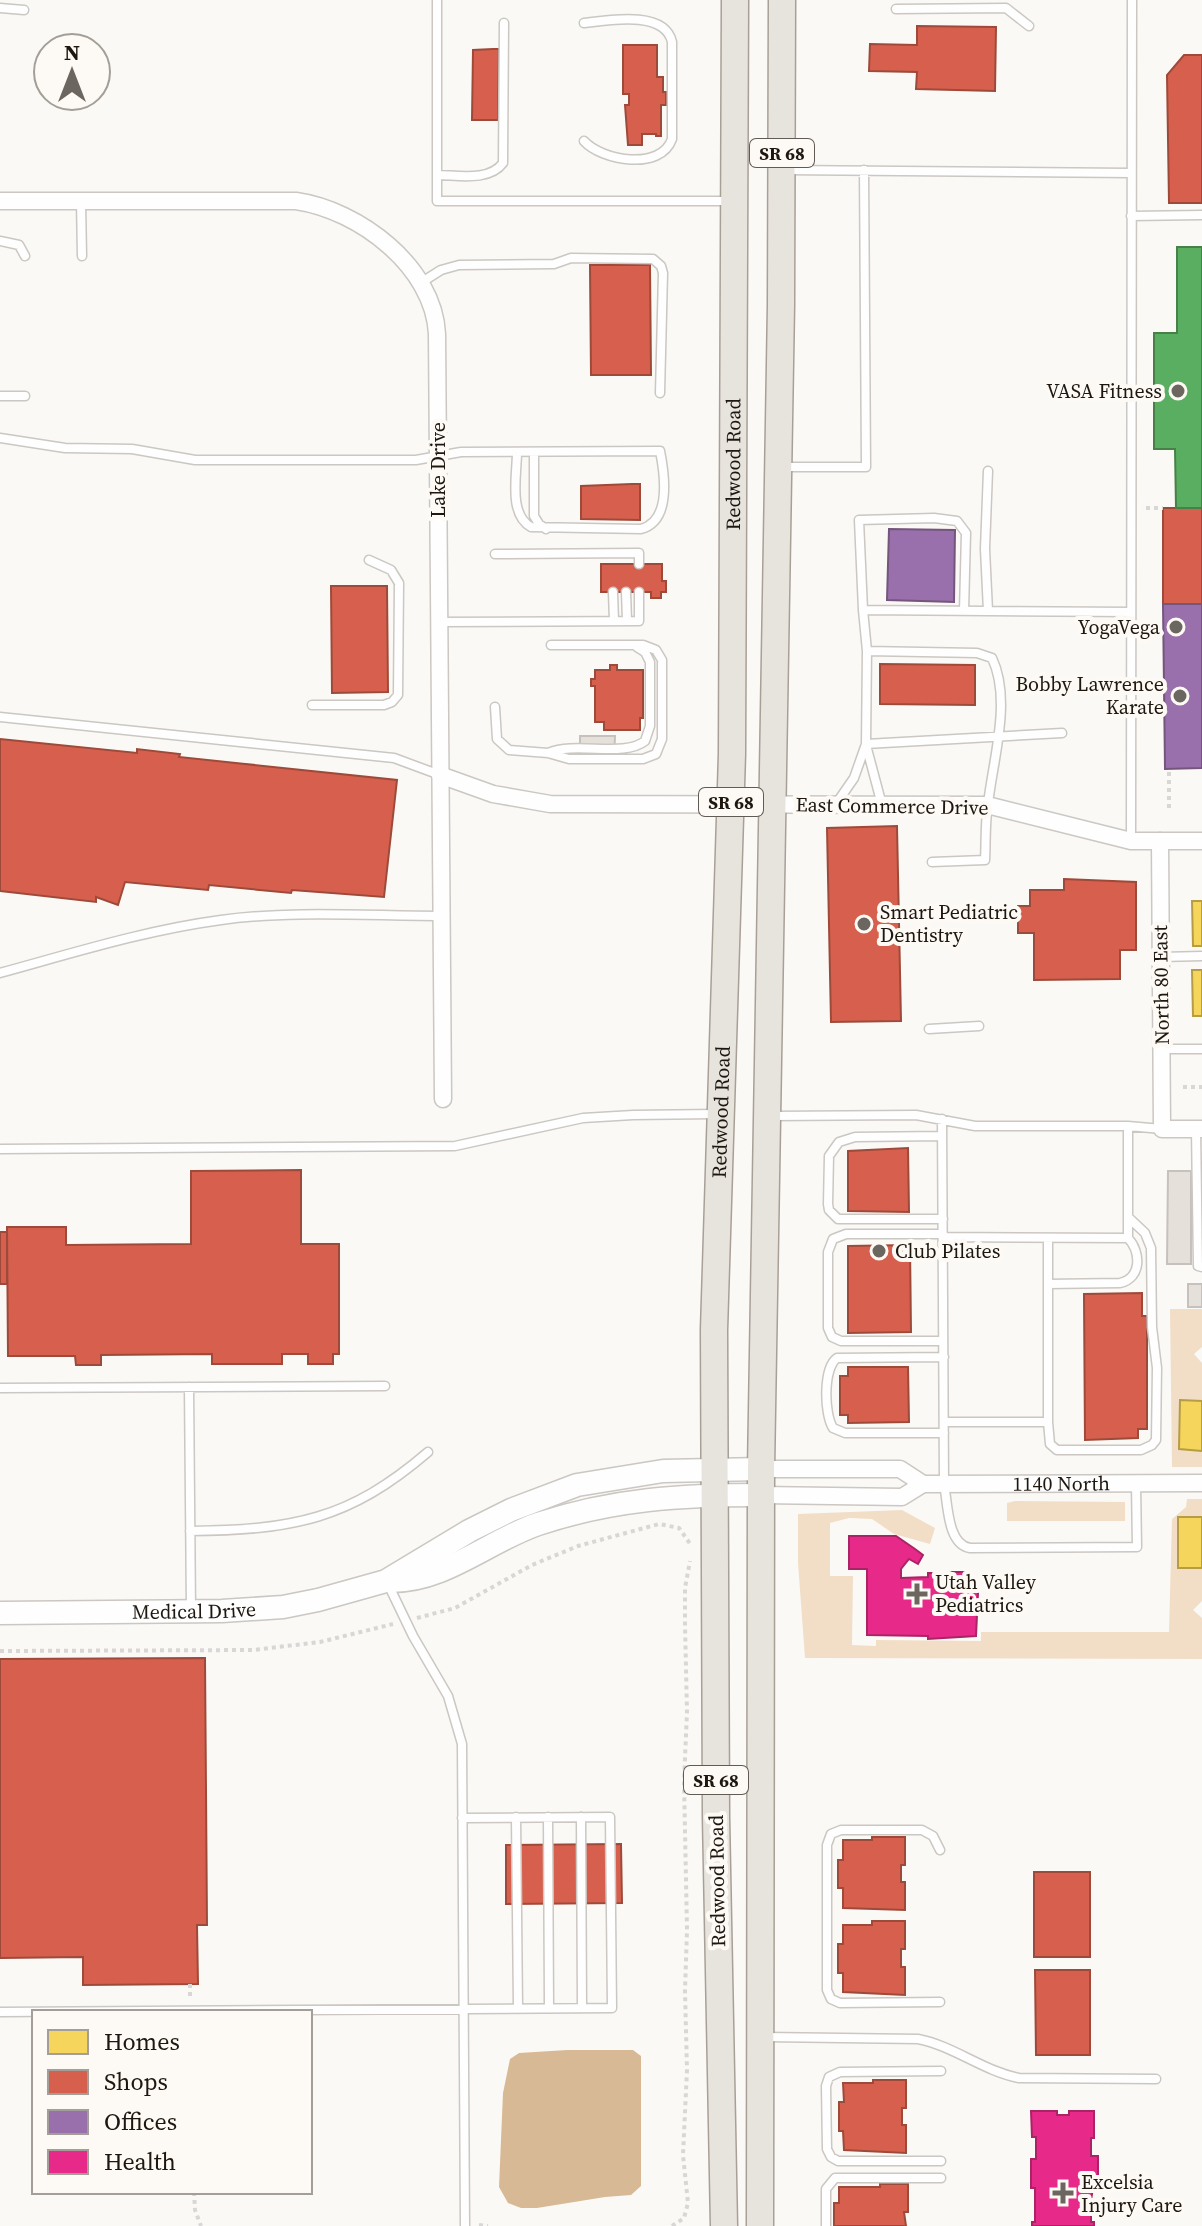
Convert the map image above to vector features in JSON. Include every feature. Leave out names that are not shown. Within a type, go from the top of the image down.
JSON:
[{"type":"main road","name":"Redwood Road","points":[[724,2226],[716,1817],[714,1330],[731,804],[735,0]]},
{"type":"main road","name":"Redwood Road","points":[[760,2226],[761,1469],[782,170],[782,0]]},
{"type":"street","name":"Lake Drive","points":[[0,201],[312,203],[341,213],[366,229],[422,282],[437,320],[443,1099]]},
{"type":"street","points":[[440,775],[493,794],[550,804],[771,804]]},
{"type":"street","name":"East Commerce Drive","points":[[771,804],[987,805],[1131,841],[1202,841]]},
{"type":"street","name":"North 80 East","points":[[1160,841],[1162,1129]]},
{"type":"street","points":[[1162,1129],[1199,1129]]},
{"type":"street","name":"1140 North","points":[[715,1468],[900,1469],[923,1484]]},
{"type":"street","name":"Medical Drive","points":[[386,1581],[469,1531],[555,1492],[607,1478],[715,1468]]},
{"type":"street","name":"1140 North","points":[[715,1495],[902,1497],[923,1484],[1202,1483]]},
{"type":"street","name":"Medical Drive","points":[[0,1613],[191,1612],[283,1607],[386,1581],[431,1575],[507,1536],[566,1515],[651,1498],[715,1495]]},
{"type":"lane","points":[[437,0],[437,201],[735,201]]},
{"type":"lane","points":[[1131,841],[1132,0]]},
{"type":"lane","points":[[0,8],[24,10]]},
{"type":"lane","points":[[896,9],[1006,8],[1029,26]]},
{"type":"lane","points":[[437,175],[485,175],[495,172],[503,163],[504,23]]},
{"type":"lane","points":[[584,23],[659,23],[671,36],[672,139],[666,151],[653,158],[612,157],[596,152],[584,141]]},
{"type":"lane","points":[[782,170],[1131,173]]},
{"type":"lane","points":[[777,467],[866,467],[864,170]]},
{"type":"lane","points":[[81,201],[82,256]]},
{"type":"lane","points":[[1131,216],[1202,215]]},
{"type":"lane","points":[[0,241],[19,245],[25,256]]},
{"type":"lane","points":[[422,282],[441,270],[459,265],[554,264],[567,258],[648,258],[661,266],[660,393]]},
{"type":"lane","points":[[0,396],[25,396]]},
{"type":"lane","points":[[0,438],[65,448],[132,449],[195,460],[416,460],[461,452],[660,451],[662,510],[652,525],[641,529],[531,527],[518,515],[517,452]]},
{"type":"lane","points":[[534,452],[534,516],[547,529]]},
{"type":"lane","points":[[988,471],[985,549],[988,611]]},
{"type":"lane","points":[[882,805],[866,744],[867,651],[859,520],[934,518],[957,521],[966,533],[964,611]]},
{"type":"lane","points":[[613,553],[613,564]]},
{"type":"lane","points":[[626,553],[626,564]]},
{"type":"lane","points":[[495,554],[639,553],[639,564]]},
{"type":"lane","points":[[312,705],[384,705],[398,695],[399,583],[391,570],[369,560]]},
{"type":"lane","points":[[613,592],[614,621]]},
{"type":"lane","points":[[626,592],[627,621]]},
{"type":"lane","points":[[439,622],[639,621],[639,592]]},
{"type":"lane","points":[[863,610],[1131,612]]},
{"type":"lane","points":[[495,707],[496,734],[499,743],[509,750],[548,753],[569,759],[643,759],[652,757],[660,750],[662,660],[652,647],[551,645]]},
{"type":"lane","points":[[548,753],[569,748],[632,748],[645,741],[650,726],[650,662],[645,652],[633,645]]},
{"type":"lane","points":[[867,651],[977,653],[992,658],[999,672],[999,736],[987,805],[985,860],[932,862]]},
{"type":"lane","points":[[0,717],[394,758],[440,775]]},
{"type":"lane","points":[[866,744],[1062,733]]},
{"type":"lane","points":[[835,804],[854,778],[866,744]]},
{"type":"lane","points":[[0,973],[157,931],[222,920],[256,916],[442,916]]},
{"type":"lane","points":[[1161,957],[1202,956]]},
{"type":"lane","points":[[929,1029],[979,1026]]},
{"type":"lane","points":[[1161,1049],[1202,1049]]},
{"type":"lane","points":[[0,1149],[455,1146],[583,1118],[721,1114]]},
{"type":"lane","points":[[765,1116],[916,1115],[975,1126],[1128,1126],[1162,1129]]},
{"type":"lane","points":[[942,1119],[944,1484],[956,1540],[964,1548],[1137,1547],[1136,1484]]},
{"type":"lane","points":[[1048,1284],[1120,1283],[1128,1281],[1136,1270],[1137,1252],[1128,1238],[1128,1126]]},
{"type":"lane","points":[[1199,1129],[1198,1266],[1202,1267]]},
{"type":"lane","points":[[942,1136],[846,1139],[833,1149],[828,1165],[828,1204],[833,1216],[838,1219],[943,1219]]},
{"type":"lane","points":[[1048,1238],[1050,1444],[1057,1450],[1141,1450],[1156,1440],[1157,1368],[1152,1327],[1151,1248],[1145,1233],[1128,1217]]},
{"type":"lane","points":[[943,1341],[841,1341],[832,1337],[828,1328],[828,1252],[833,1239],[846,1234],[1128,1238]]},
{"type":"lane","points":[[944,1357],[837,1358],[829,1367],[828,1387],[829,1422],[839,1432],[944,1433]]},
{"type":"lane","points":[[0,1388],[385,1386]]},
{"type":"lane","points":[[189,1387],[191,1612]]},
{"type":"lane","points":[[944,1422],[1048,1422]]},
{"type":"lane","points":[[190,1531],[260,1529],[326,1515],[385,1487],[428,1452]]},
{"type":"lane","points":[[386,1581],[448,1696],[462,1744],[465,2226]]},
{"type":"lane","points":[[516,1817],[518,2008]]},
{"type":"lane","points":[[548,1817],[549,2008]]},
{"type":"lane","points":[[581,1817],[582,2008]]},
{"type":"lane","points":[[309,2010],[612,2008],[610,1817],[462,1818]]},
{"type":"lane","points":[[940,1850],[933,1836],[922,1830],[841,1830],[831,1834],[827,1845],[827,1990],[831,1999],[840,2003],[940,2002]]},
{"type":"lane","points":[[0,2012],[32,2012]]},
{"type":"lane","points":[[760,2037],[918,2039],[929,2041],[998,2073],[1019,2078],[1156,2079]]},
{"type":"lane","points":[[941,2071],[840,2072],[829,2077],[826,2086],[827,2149],[831,2157],[838,2161],[941,2161]]},
{"type":"lane","points":[[826,2226],[826,2189],[835,2178],[941,2178]]},
{"type":"path","points":[[1146,508],[1163,508]]},
{"type":"path","points":[[1169,772],[1169,811]]},
{"type":"path","points":[[1183,1087],[1202,1087]]},
{"type":"path","points":[[0,1651],[253,1650],[320,1642],[455,1608],[555,1555],[659,1524],[679,1528],[690,1540],[692,1549]]},
{"type":"path","points":[[672,2226],[684,2218],[688,2203],[683,2155],[687,2070],[685,1625],[686,1577],[692,1557]]},
{"type":"path","points":[[194,2194],[195,2210],[201,2226]]},
{"type":"shaded area","points":[[1170,1309],[1202,1309],[1202,1347],[1194,1354],[1202,1363],[1202,1401],[1180,1400],[1179,1449],[1202,1451],[1202,1467],[1172,1467]]},
{"type":"shaded area","points":[[1187,1499],[1202,1499],[1202,1517],[1178,1518],[1178,1568],[1202,1568],[1202,1601],[1193,1610],[1202,1618],[1202,1659],[805,1658],[798,1514],[902,1510],[935,1528],[930,1544],[894,1534],[872,1519],[849,1518],[830,1523],[830,1576],[853,1576],[852,1645],[876,1646],[876,1640],[981,1641],[981,1632],[1169,1632],[1172,1519],[1186,1507]]},
{"type":"shaded area","points":[[1125,1502],[1125,1521],[1007,1521],[1007,1503]]},
{"type":"shaded area","points":[[633,2050],[641,2056],[641,2186],[631,2195],[521,2208],[508,2203],[499,2187],[503,2093],[510,2059],[519,2053]]},
{"type":"building: Homes","points":[[1192,901],[1202,901],[1202,946],[1193,946]]},
{"type":"building: Homes","points":[[1192,970],[1202,970],[1202,1016],[1193,1016]]},
{"type":"building: Homes","points":[[1180,1400],[1202,1401],[1202,1451],[1179,1449]]},
{"type":"building: Homes","points":[[1178,1517],[1202,1517],[1202,1568],[1178,1568]]},
{"type":"building: Shops","points":[[917,26],[996,27],[995,91],[916,89],[917,72],[869,71],[870,44],[917,45]]},
{"type":"building: Shops","points":[[623,45],[657,45],[657,77],[663,77],[663,92],[666,92],[666,105],[661,105],[661,136],[642,134],[642,145],[628,145],[625,105],[629,105],[629,94],[623,94]]},
{"type":"building: Shops","points":[[499,49],[498,120],[472,120],[473,50]]},
{"type":"building: Shops","points":[[1184,55],[1202,55],[1202,203],[1169,203],[1167,75]]},
{"type":"building: Shops","points":[[590,265],[650,265],[651,375],[591,375]]},
{"type":"building: Shops","points":[[640,484],[640,520],[581,519],[581,486]]},
{"type":"building: Shops","points":[[1163,508],[1202,508],[1202,604],[1163,604]]},
{"type":"building: Shops","points":[[601,564],[662,564],[662,581],[666,581],[666,592],[661,592],[661,598],[651,598],[651,592],[601,592]]},
{"type":"building: Shops","points":[[331,586],[387,586],[388,692],[332,693]]},
{"type":"building: Shops","points":[[880,664],[975,665],[975,705],[880,704]]},
{"type":"building: Shops","points":[[610,665],[617,665],[617,670],[643,670],[640,730],[604,730],[604,722],[595,722],[595,686],[591,686],[591,679],[595,679],[595,670],[610,670]]},
{"type":"building: Shops","points":[[0,739],[137,753],[137,749],[180,754],[179,757],[397,780],[384,897],[209,885],[208,890],[125,882],[118,905],[96,897],[96,902],[0,891]]},
{"type":"building: Shops","name":"Smart Pediatric Dentistry","points":[[897,826],[901,1021],[831,1022],[827,828]]},
{"type":"building: Shops","points":[[1064,879],[1136,882],[1136,950],[1120,950],[1120,979],[1034,980],[1034,933],[1018,933],[1018,906],[1030,906],[1030,890],[1064,890]]},
{"type":"building: Shops","points":[[908,1148],[909,1212],[848,1211],[848,1151]]},
{"type":"building: Shops","points":[[301,1170],[301,1244],[339,1244],[339,1354],[333,1354],[333,1364],[308,1364],[308,1354],[282,1354],[282,1364],[212,1364],[212,1354],[101,1355],[101,1365],[76,1365],[75,1356],[8,1356],[7,1227],[66,1227],[66,1245],[191,1244],[191,1171]]},
{"type":"building: Shops","points":[[0,1232],[7,1232],[7,1284],[0,1284]]},
{"type":"building: Shops","points":[[910,1245],[911,1332],[848,1333],[848,1246]]},
{"type":"building: Shops","points":[[1142,1293],[1142,1316],[1147,1316],[1147,1429],[1138,1429],[1138,1438],[1085,1440],[1084,1294]]},
{"type":"building: Shops","points":[[848,1367],[908,1367],[909,1422],[848,1423],[848,1415],[840,1415],[840,1376],[848,1376]]},
{"type":"building: Shops","points":[[205,1658],[207,1925],[197,1925],[198,1984],[83,1985],[83,1957],[0,1958],[0,1659]]},
{"type":"building: Shops","points":[[872,1837],[905,1837],[905,1865],[901,1865],[901,1882],[905,1882],[905,1910],[843,1908],[843,1888],[838,1888],[838,1860],[843,1860],[843,1840],[872,1840]]},
{"type":"building: Shops","points":[[621,1844],[622,1903],[506,1904],[506,1845]]},
{"type":"building: Shops","points":[[1034,1872],[1090,1872],[1090,1957],[1034,1957]]},
{"type":"building: Shops","points":[[872,1921],[905,1921],[905,1949],[901,1949],[901,1967],[905,1967],[905,1995],[843,1992],[843,1973],[838,1973],[838,1944],[843,1944],[843,1925],[872,1925]]},
{"type":"building: Shops","points":[[1035,1970],[1090,1970],[1090,2055],[1036,2055]]},
{"type":"building: Shops","points":[[873,2080],[906,2080],[906,2108],[902,2108],[902,2125],[906,2125],[906,2153],[844,2150],[843,2131],[839,2131],[839,2102],[844,2102],[843,2083],[873,2083]]},
{"type":"building: Shops","points":[[880,2184],[908,2184],[908,2212],[904,2212],[906,2226],[834,2226],[834,2203],[839,2203],[839,2187],[880,2187]]},
{"type":"building: Offices","points":[[889,529],[955,530],[954,602],[887,600]]},
{"type":"building: Offices","points":[[1163,604],[1202,604],[1202,768],[1165,769]]},
{"type":"building: Health","points":[[849,1536],[896,1536],[923,1555],[918,1564],[909,1559],[901,1569],[901,1578],[928,1577],[928,1573],[940,1573],[940,1583],[947,1583],[947,1572],[969,1572],[969,1583],[976,1583],[978,1593],[976,1636],[928,1639],[928,1636],[867,1635],[867,1569],[849,1569]]},
{"type":"building: Health","points":[[1031,2111],[1057,2111],[1057,2115],[1069,2115],[1069,2111],[1094,2111],[1091,2156],[1098,2156],[1098,2188],[1093,2188],[1091,2200],[1091,2222],[1094,2226],[1032,2226],[1035,2222],[1035,2188],[1031,2188],[1031,2159],[1036,2159],[1036,2137],[1032,2137]]},
{"type":"building: Public","name":"VASA Fitness","points":[[1177,247],[1202,247],[1202,508],[1176,508],[1175,449],[1154,449],[1154,333],[1177,333]]},
{"type":"building: Other","points":[[580,736],[615,736],[614,761],[580,760]]},
{"type":"building: Other","points":[[1168,1171],[1191,1171],[1191,1264],[1167,1264]]},
{"type":"building: Other","points":[[1188,1284],[1202,1284],[1202,1307],[1188,1307]]},
{"type":"place","name":"VASA Fitness","points":[[1178,391]]},
{"type":"place","name":"YogaVega","points":[[1176,627]]},
{"type":"place","name":"Bobby Lawrence Karate","points":[[1180,696]]},
{"type":"place","name":"Smart Pediatric Dentistry","points":[[864,924]]},
{"type":"place","name":"Club Pilates","points":[[879,1251]]},
{"type":"place","name":"Utah Valley Pediatrics","points":[[917,1594]]},
{"type":"place","name":"Excelsia Injury Care","points":[[1063,2193]]}]
